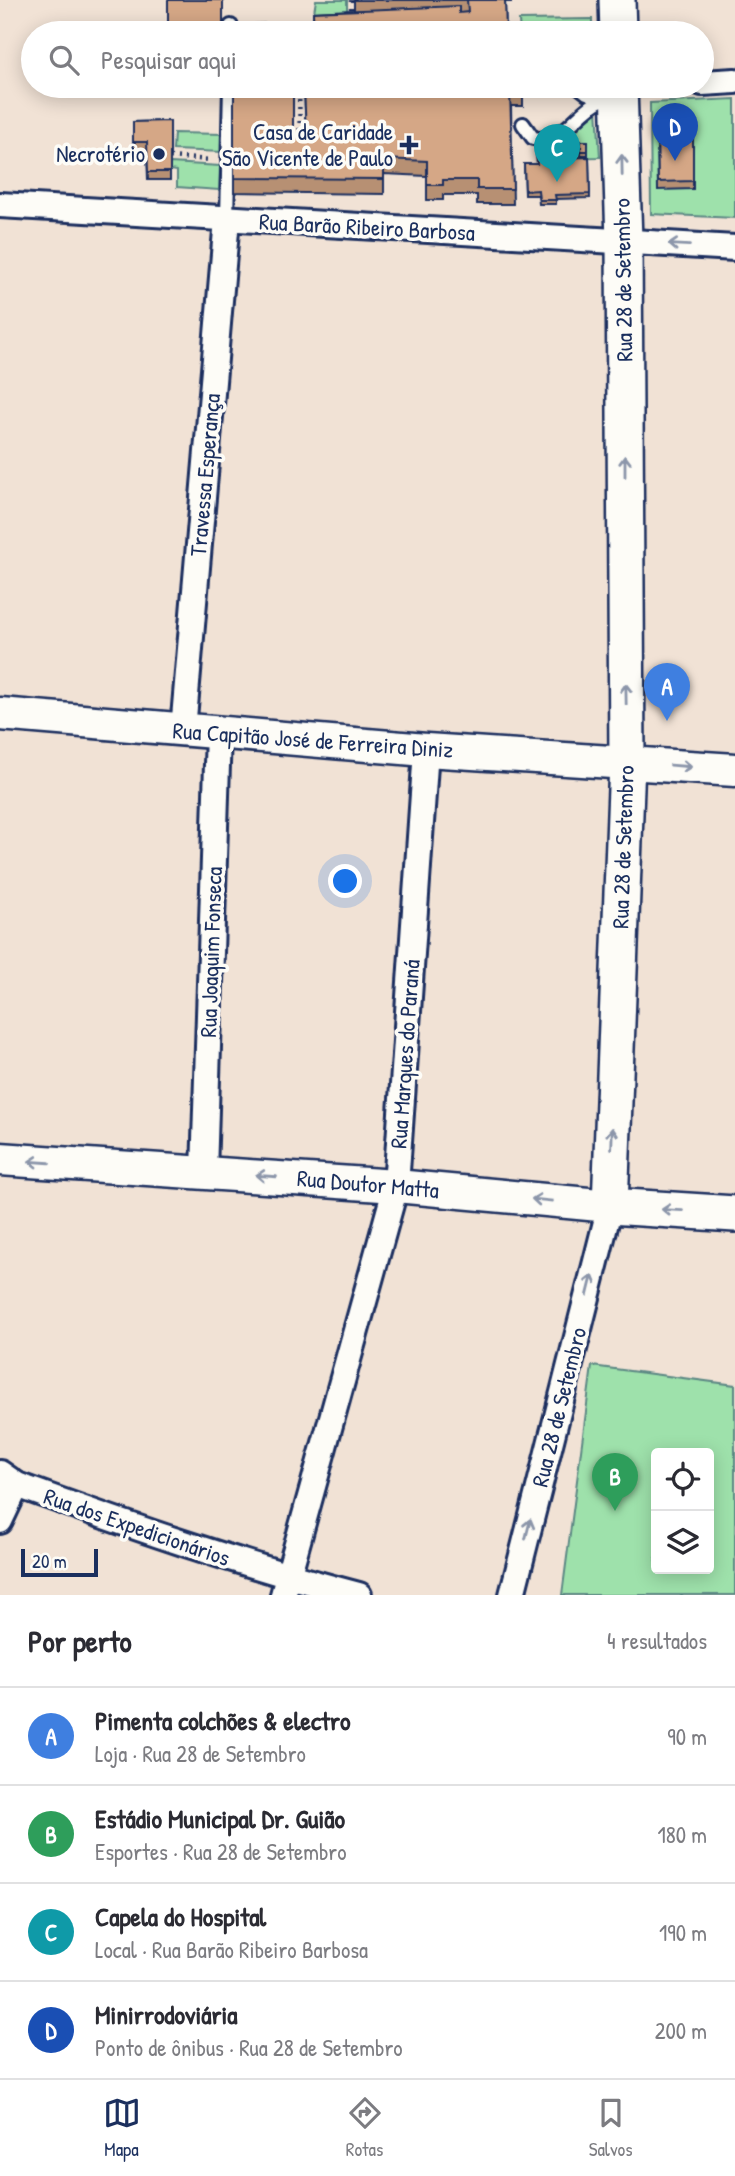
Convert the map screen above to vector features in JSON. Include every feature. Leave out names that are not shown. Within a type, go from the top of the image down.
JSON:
[{"type":"main road","points":[[617,0],[618,21]]},
{"type":"main road","name":"Rua 28 de Setembro","points":[[610,1206],[627,762],[624,242],[618,98]]},
{"type":"main road","name":"Rua Doutor Matta","points":[[610,1206],[735,1214]]},
{"type":"street","points":[[714,82],[735,81]]},
{"type":"street","name":"Rua Barão Ribeiro Barbosa","points":[[0,205],[735,248]]},
{"type":"street","name":"Travessa Esperança","points":[[183,730],[228,219]]},
{"type":"street","name":"Rua Capitão José de Ferreira Diniz","points":[[0,714],[426,750],[735,771]]},
{"type":"street","name":"Rua Joaquim Fonseca","points":[[204,1172],[218,733]]},
{"type":"street","name":"Rua Marques do Paraná","points":[[286,1586],[396,1186],[426,750]]},
{"type":"street","name":"Rua Doutor Matta","points":[[0,1159],[396,1186],[610,1206]]},
{"type":"street","name":"Rua 28 de Setembro","points":[[512,1595],[610,1206]]},
{"type":"street","points":[[0,1521],[8,1479]]},
{"type":"street","name":"Rua dos Expedicionários","points":[[8,1479],[286,1586],[359,1595]]},
{"type":"lane","points":[[228,219],[230,98]]},
{"type":"lane","points":[[523,124],[534,138],[554,139],[566,131],[581,112],[606,98]]},
{"type":"path","points":[[351,0],[351,21]]},
{"type":"path","points":[[299,98],[300,150]]},
{"type":"path","points":[[170,158],[229,162]]},
{"type":"green space","points":[[316,0],[347,0],[347,17],[313,18]]},
{"type":"green space","points":[[592,19],[592,21],[519,21]]},
{"type":"green space","points":[[735,99],[735,218],[651,214],[650,103]]},
{"type":"green space","points":[[597,108],[600,157],[553,158],[552,145]]},
{"type":"green space","points":[[174,133],[223,134],[223,152],[173,150]]},
{"type":"green space","points":[[170,163],[220,166],[219,190],[177,187],[177,171],[170,170]]},
{"type":"green space","points":[[592,1366],[735,1385],[735,1595],[562,1595]]},
{"type":"building","points":[[168,0],[223,0],[223,21],[168,21]]},
{"type":"building","points":[[467,0],[505,0],[506,21],[313,21],[313,12],[459,6],[459,13],[468,12]]},
{"type":"building","name":"Casa de Caridade São Vicente de Paulo","points":[[234,98],[293,98],[293,135],[306,135],[304,98],[510,98],[513,189],[477,189],[477,180],[443,180],[443,185],[427,185],[427,161],[384,159],[384,179],[234,178]]},
{"type":"building","name":"Necrotério","points":[[170,121],[170,172],[148,172],[147,142],[133,142],[133,122]]},
{"type":"building","points":[[693,123],[693,181],[658,182],[657,124]]},
{"type":"building","points":[[581,141],[588,141],[588,151],[581,151]]},
{"type":"building","points":[[556,154],[556,158],[589,157],[590,194],[555,195],[556,200],[539,200],[538,190],[525,191],[524,164],[537,164],[536,155]]},
{"type":"place","name":"Casa de Caridade São Vicente de Paulo","points":[[409,145]]},
{"type":"place","name":"Necrotério","points":[[159,154]]},
{"type":"place","name":"Minirrodoviária","points":[[675,161]]},
{"type":"place","name":"Capela do Hospital","points":[[557,182]]},
{"type":"place","name":"Pimenta colchões & electro","points":[[667,721]]},
{"type":"place","name":"Estádio Municipal Dr. Guião","points":[[615,1511]]}]
